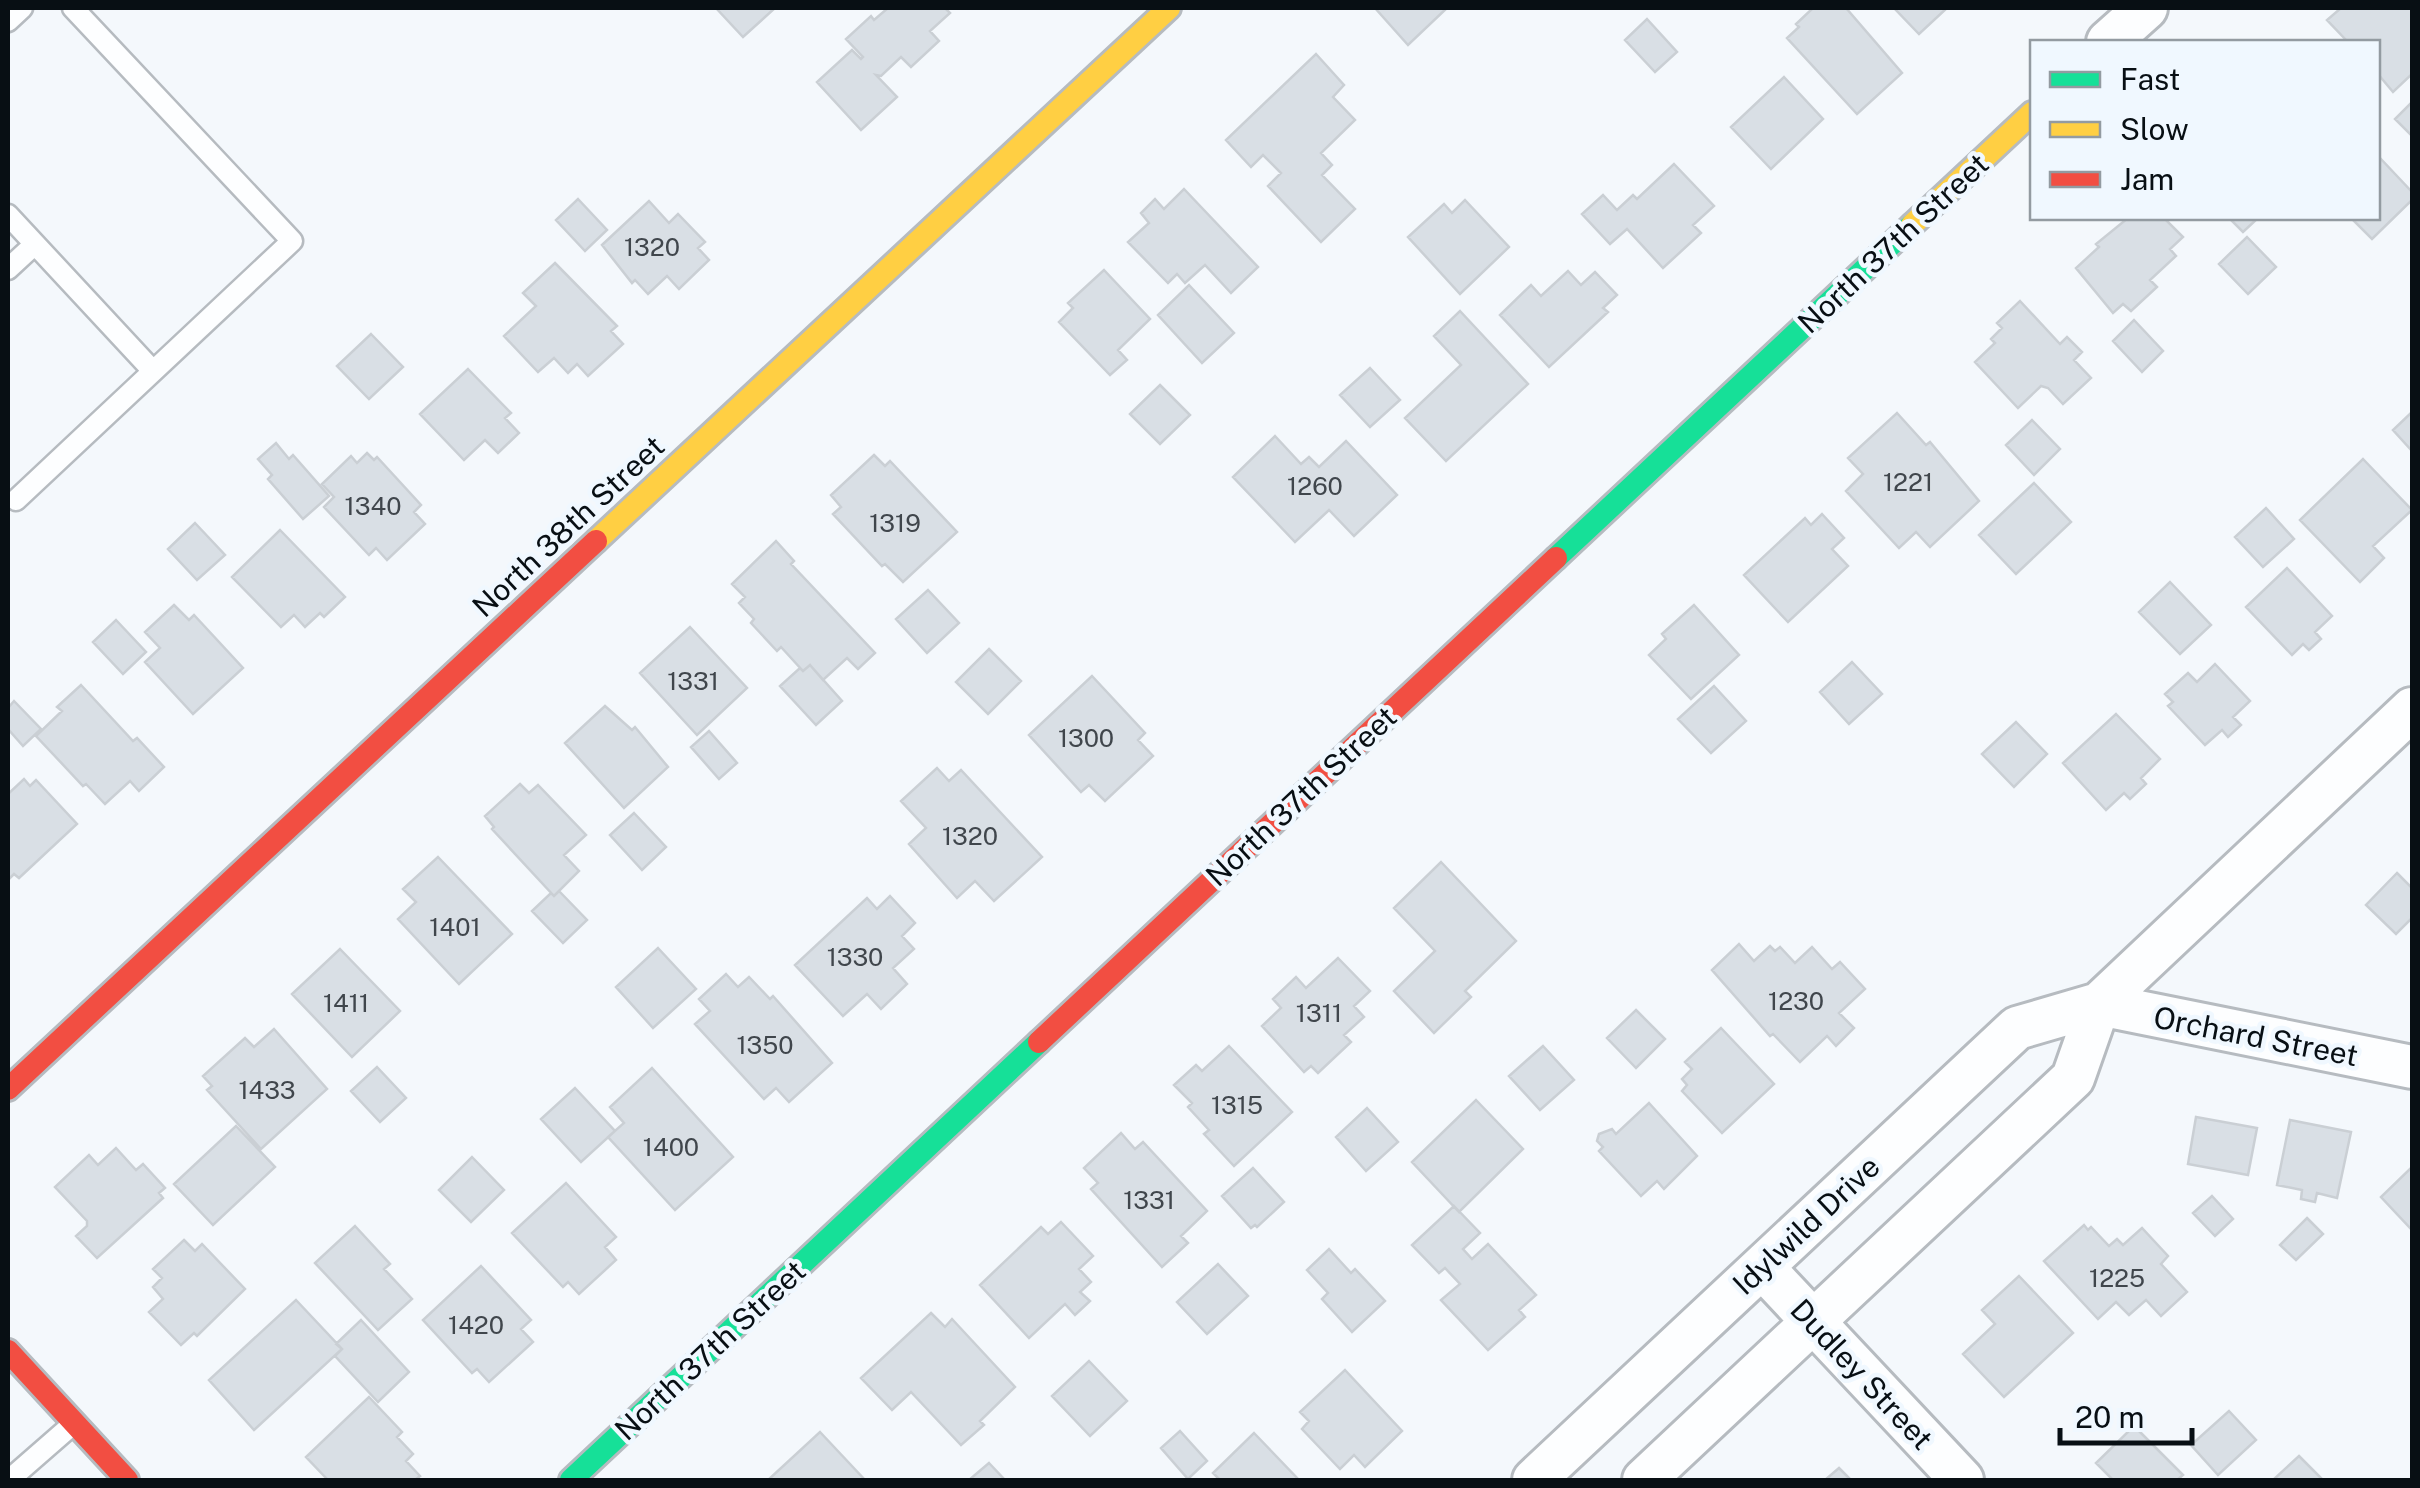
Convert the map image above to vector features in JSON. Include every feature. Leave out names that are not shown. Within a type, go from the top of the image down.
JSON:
[{"type":"street","points":[[2110,40],[2146,8]]},
{"type":"street","name":"North 38th Street","points":[[8,1089],[1158,11]]},
{"type":"street","name":"North 37th Street","points":[[571,1480],[2030,115]]},
{"type":"street","name":"Idylwild Drive","points":[[1534,1480],[2017,1028],[2099,1004],[2412,709]]},
{"type":"street","name":"Idylwild Drive","points":[[1644,1480],[2073,1078],[2099,1004]]},
{"type":"street","name":"Orchard Street","points":[[2099,1004],[2412,1068]]},
{"type":"street","name":"Dudley Street","points":[[1762,1267],[1962,1480]]},
{"type":"street","points":[[8,1352],[27,1385],[74,1424],[127,1480]]},
{"type":"lane","points":[[8,21],[22,8]]},
{"type":"lane","points":[[10,501],[292,241],[73,8]]},
{"type":"lane","points":[[8,215],[153,372]]},
{"type":"lane","points":[[8,269],[35,244]]},
{"type":"lane","points":[[10,1480],[74,1424]]},
{"type":"building","points":[[716,8],[775,8],[743,37]]},
{"type":"building","points":[[888,8],[945,8],[950,13],[930,31],[939,41],[911,67],[901,57],[881,76],[876,75],[897,97],[861,130],[817,82],[852,50],[863,57],[846,39],[871,16],[874,20]]},
{"type":"building","points":[[1375,8],[1447,8],[1408,45]]},
{"type":"building","points":[[1813,8],[1846,8],[1902,73],[1857,114],[1787,38]]},
{"type":"building","points":[[1894,8],[1947,8],[1919,34]]},
{"type":"building","points":[[2341,8],[2412,8],[2412,74],[2393,92],[2380,76],[2380,40],[2346,40],[2327,20]]},
{"type":"building","points":[[1647,19],[1677,52],[1655,72],[1625,40]]},
{"type":"building","points":[[1316,54],[1344,85],[1333,97],[1355,120],[1321,153],[1332,165],[1322,175],[1355,209],[1321,242],[1268,186],[1281,173],[1263,155],[1251,167],[1226,140]]},
{"type":"building","points":[[1784,77],[1823,119],[1771,169],[1731,127]]},
{"type":"building","points":[[2412,102],[2412,136],[2395,119]]},
{"type":"building","points":[[2380,158],[2412,192],[2412,200],[2372,239],[2353,220],[2380,220]]},
{"type":"building","points":[[1674,164],[1714,206],[1693,225],[1701,233],[1663,268],[1627,229],[1610,244],[1582,214],[1603,195],[1617,210],[1633,195],[1637,199]]},
{"type":"building","points":[[1184,189],[1258,267],[1231,293],[1205,265],[1185,283],[1177,274],[1168,283],[1128,242],[1149,223],[1141,213],[1155,199],[1164,209]]},
{"type":"building","points":[[578,199],[607,230],[585,251],[556,220]]},
{"type":"building","points":[[1465,200],[1509,247],[1460,294],[1408,237],[1444,204],[1452,213]]},
{"type":"building","points":[[649,201],[669,223],[678,214],[705,242],[698,248],[709,260],[679,289],[667,276],[648,294],[635,280],[632,283],[602,245]]},
{"type":"building","points":[[2126,220],[2166,220],[2183,237],[2170,249],[2176,256],[2150,280],[2157,287],[2131,311],[2123,304],[2113,313],[2076,268],[2099,247],[2096,244]]},
{"type":"building","points":[[2231,220],[2256,220],[2243,232]]},
{"type":"building","points":[[2247,237],[2276,267],[2248,294],[2219,264]]},
{"type":"building","points":[[555,263],[617,326],[611,331],[623,344],[588,376],[577,364],[568,373],[554,358],[538,372],[504,336],[536,306],[523,293]]},
{"type":"building","points":[[1104,270],[1150,319],[1118,350],[1127,360],[1110,375],[1059,322],[1073,308],[1068,303]]},
{"type":"building","points":[[1568,271],[1581,285],[1595,272],[1617,295],[1603,308],[1608,312],[1549,367],[1500,315],[1531,285],[1541,296]]},
{"type":"building","points":[[1189,285],[1234,333],[1202,363],[1158,315]]},
{"type":"building","points":[[2020,301],[2060,344],[2067,337],[2082,352],[2074,360],[2091,378],[2063,404],[2041,386],[2018,408],[1975,362],[1995,343],[1991,339],[2002,328],[1997,323]]},
{"type":"building","points":[[1460,311],[1528,384],[1446,461],[1405,418],[1461,365],[1434,336]]},
{"type":"building","points":[[2134,320],[2163,351],[2142,372],[2113,341]]},
{"type":"building","points":[[371,334],[403,367],[369,399],[337,366]]},
{"type":"building","points":[[1370,368],[1400,400],[1370,427],[1340,395]]},
{"type":"building","points":[[468,369],[511,413],[505,418],[519,433],[498,453],[485,440],[464,460],[420,414]]},
{"type":"building","points":[[1160,385],[1190,415],[1160,444],[1130,414]]},
{"type":"building","points":[[2412,412],[2412,451],[2393,430]]},
{"type":"building","points":[[1897,413],[1926,445],[1930,442],[1979,501],[1930,547],[1916,532],[1899,548],[1846,491],[1863,474],[1848,458]]},
{"type":"building","points":[[2032,420],[2060,449],[2034,475],[2006,445]]},
{"type":"building","points":[[1275,436],[1301,464],[1309,457],[1319,467],[1346,441],[1397,495],[1354,536],[1329,510],[1295,542],[1233,477]]},
{"type":"building","points":[[276,443],[289,459],[293,455],[329,496],[303,519],[268,479],[272,475],[258,459]]},
{"type":"building","points":[[367,453],[374,460],[377,457],[421,505],[414,512],[425,524],[387,560],[376,548],[369,555],[324,507],[334,497],[322,484],[351,456],[357,463]]},
{"type":"building","points":[[874,455],[885,466],[890,461],[957,532],[903,582],[885,564],[882,566],[833,514],[841,507],[831,495]]},
{"type":"building","points":[[2363,459],[2412,510],[2373,546],[2384,558],[2360,582],[2300,520]]},
{"type":"building","points":[[2034,483],[2071,522],[2016,574],[1979,535]]},
{"type":"building","points":[[2266,508],[2294,539],[2263,567],[2235,537]]},
{"type":"building","points":[[1822,514],[1844,538],[1832,549],[1848,566],[1788,622],[1744,575],[1805,518],[1811,525]]},
{"type":"building","points":[[195,523],[225,555],[197,580],[168,549]]},
{"type":"building","points":[[280,530],[345,597],[324,617],[320,613],[305,627],[294,615],[281,627],[232,577]]},
{"type":"building","points":[[776,541],[794,561],[791,564],[875,653],[858,669],[847,658],[823,680],[810,665],[803,671],[781,647],[777,651],[751,623],[754,619],[739,603],[745,597],[732,584]]},
{"type":"building","points":[[2287,568],[2332,616],[2315,632],[2321,639],[2309,650],[2303,644],[2292,655],[2246,607]]},
{"type":"building","points":[[2170,582],[2211,625],[2180,654],[2139,612]]},
{"type":"building","points":[[928,590],[959,623],[927,653],[896,619]]},
{"type":"building","points":[[174,605],[189,620],[194,615],[243,668],[193,714],[145,662],[160,648],[145,632]]},
{"type":"building","points":[[1694,605],[1739,655],[1691,699],[1649,655],[1666,639],[1662,634]]},
{"type":"building","points":[[116,620],[146,652],[123,674],[93,642]]},
{"type":"building","points":[[690,627],[747,688],[697,735],[640,673]]},
{"type":"building","points":[[989,649],[1021,681],[988,714],[956,682]]},
{"type":"building","points":[[1852,662],[1882,694],[1849,724],[1820,692]]},
{"type":"building","points":[[2215,664],[2250,701],[2233,717],[2241,725],[2228,737],[2222,730],[2205,745],[2168,706],[2173,702],[2165,694],[2188,673],[2197,682]]},
{"type":"building","points":[[810,665],[842,701],[816,725],[780,686],[800,668],[803,671]]},
{"type":"building","points":[[1092,676],[1145,733],[1138,740],[1153,756],[1105,801],[1089,785],[1081,792],[1029,735]]},
{"type":"building","points":[[81,685],[133,741],[137,738],[164,767],[139,791],[130,781],[105,804],[36,736],[62,711],[57,707]]},
{"type":"building","points":[[1714,686],[1746,721],[1711,753],[1678,719]]},
{"type":"building","points":[[14,701],[41,729],[23,746],[8,729],[8,708]]},
{"type":"building","points":[[605,706],[632,730],[635,727],[668,767],[624,808],[565,743]]},
{"type":"building","points":[[2116,714],[2160,759],[2141,778],[2146,784],[2130,799],[2124,793],[2106,810],[2063,763]]},
{"type":"building","points":[[2016,722],[2047,754],[2014,787],[1982,754]]},
{"type":"building","points":[[709,731],[737,763],[719,779],[691,747]]},
{"type":"building","points":[[937,768],[949,781],[961,770],[1042,857],[994,901],[975,881],[957,898],[909,844],[926,828],[901,801]]},
{"type":"building","points":[[24,779],[30,786],[36,780],[77,824],[19,878],[14,874],[8,880],[8,794]]},
{"type":"building","points":[[520,784],[529,793],[538,785],[586,835],[564,855],[579,871],[554,896],[492,829],[485,816]]},
{"type":"building","points":[[634,813],[666,847],[642,870],[610,835]]},
{"type":"building","points":[[438,857],[512,934],[459,984],[398,919],[416,902],[403,889]]},
{"type":"building","points":[[1441,862],[1516,941],[1465,991],[1471,997],[1434,1033],[1394,991],[1435,951],[1394,908]]},
{"type":"building","points":[[2397,873],[2412,888],[2412,918],[2396,934],[2366,905]]},
{"type":"building","points":[[559,891],[587,920],[563,943],[532,911],[551,893],[554,896]]},
{"type":"building","points":[[890,896],[915,923],[902,936],[914,949],[893,968],[907,984],[881,1009],[867,994],[843,1016],[795,965],[867,898],[877,909]]},
{"type":"building","points":[[1739,944],[1754,961],[1770,946],[1775,951],[1780,947],[1795,963],[1812,947],[1832,969],[1840,962],[1865,989],[1839,1013],[1854,1028],[1836,1046],[1827,1036],[1800,1062],[1773,1034],[1770,1036],[1712,970]]},
{"type":"building","points":[[658,948],[696,989],[653,1028],[616,987]]},
{"type":"building","points":[[340,949],[400,1011],[352,1057],[292,994]]},
{"type":"building","points":[[1338,958],[1370,991],[1354,1006],[1364,1017],[1344,1035],[1351,1042],[1318,1073],[1311,1066],[1304,1072],[1262,1026],[1281,1008],[1273,999],[1296,977],[1306,988]]},
{"type":"building","points":[[726,974],[738,987],[749,977],[770,999],[773,996],[832,1063],[789,1102],[776,1088],[764,1099],[695,1024],[710,1011],[699,999]]},
{"type":"building","points":[[1636,1010],[1665,1039],[1636,1068],[1607,1038]]},
{"type":"building","points":[[1721,1028],[1774,1084],[1722,1133],[1682,1091],[1687,1085],[1682,1079],[1692,1069],[1685,1062]]},
{"type":"building","points":[[274,1029],[327,1089],[261,1149],[207,1090],[212,1086],[203,1076],[245,1038],[254,1047]]},
{"type":"building","points":[[1229,1046],[1292,1112],[1234,1166],[1204,1134],[1209,1130],[1188,1107],[1192,1103],[1174,1085],[1196,1065],[1202,1071]]},
{"type":"building","points":[[1543,1046],[1574,1080],[1540,1110],[1509,1076]]},
{"type":"building","points":[[377,1067],[406,1098],[380,1122],[351,1091]]},
{"type":"building","points":[[652,1068],[733,1157],[675,1210],[608,1137],[624,1123],[610,1107]]},
{"type":"building","points":[[575,1088],[615,1131],[581,1162],[541,1119]]},
{"type":"building","points":[[1476,1100],[1523,1149],[1459,1212],[1412,1162]]},
{"type":"building","points":[[1649,1103],[1697,1156],[1664,1189],[1657,1181],[1641,1196],[1599,1151],[1603,1147],[1597,1141],[1599,1134],[1612,1129],[1616,1134]]},
{"type":"building","points":[[1367,1108],[1398,1142],[1366,1171],[1336,1137]]},
{"type":"building","points":[[2196,1117],[2257,1128],[2248,1175],[2188,1164]]},
{"type":"building","points":[[2290,1120],[2351,1132],[2337,1198],[2317,1193],[2315,1202],[2301,1199],[2302,1190],[2277,1185]]},
{"type":"building","points":[[236,1126],[275,1167],[213,1225],[174,1184]]},
{"type":"building","points":[[1121,1133],[1135,1149],[1143,1142],[1207,1211],[1181,1236],[1188,1243],[1162,1267],[1091,1189],[1098,1183],[1084,1168]]},
{"type":"building","points":[[116,1148],[136,1170],[143,1164],[165,1188],[159,1193],[163,1198],[97,1258],[76,1236],[87,1221],[55,1187],[89,1155],[98,1165]]},
{"type":"building","points":[[472,1157],[504,1190],[471,1222],[439,1190]]},
{"type":"building","points":[[2412,1167],[2412,1230],[2381,1197]]},
{"type":"building","points":[[1253,1168],[1284,1202],[1251,1228],[1222,1196]]},
{"type":"building","points":[[566,1183],[616,1237],[605,1247],[616,1260],[579,1294],[568,1282],[563,1287],[512,1233]]},
{"type":"building","points":[[2212,1196],[2233,1219],[2215,1236],[2193,1213]]},
{"type":"building","points":[[1454,1206],[1480,1233],[1463,1249],[1472,1259],[1488,1244],[1536,1295],[1519,1310],[1525,1317],[1488,1350],[1441,1300],[1460,1284],[1445,1268],[1439,1273],[1412,1245]]},
{"type":"building","points":[[2307,1218],[2323,1234],[2296,1260],[2280,1245]]},
{"type":"building","points":[[1061,1222],[1093,1256],[1079,1269],[1091,1282],[1080,1292],[1090,1301],[1075,1315],[1065,1304],[1029,1338],[980,1285],[1041,1227],[1048,1234]]},
{"type":"building","points":[[2084,1225],[2109,1246],[2117,1239],[2123,1245],[2142,1228],[2168,1256],[2161,1264],[2187,1292],[2161,1316],[2146,1300],[2129,1315],[2116,1302],[2098,1319],[2044,1261]]},
{"type":"building","points":[[355,1226],[390,1264],[384,1269],[412,1299],[378,1330],[315,1263]]},
{"type":"building","points":[[184,1240],[195,1251],[202,1244],[245,1289],[197,1336],[194,1333],[181,1345],[149,1312],[163,1299],[153,1287],[162,1278],[153,1269]]},
{"type":"building","points":[[1329,1249],[1351,1273],[1355,1269],[1385,1301],[1352,1332],[1322,1299],[1328,1293],[1307,1270]]},
{"type":"building","points":[[1218,1264],[1248,1296],[1207,1334],[1177,1302]]},
{"type":"building","points":[[481,1266],[531,1320],[521,1329],[533,1342],[489,1382],[477,1369],[472,1373],[423,1320]]},
{"type":"building","points":[[2019,1276],[2073,1333],[2004,1397],[1963,1354],[1995,1324],[1982,1310]]},
{"type":"building","points":[[296,1300],[342,1349],[254,1430],[209,1380]]},
{"type":"building","points":[[931,1313],[945,1327],[952,1319],[1015,1387],[980,1421],[984,1425],[961,1445],[911,1392],[892,1410],[861,1378]]},
{"type":"building","points":[[361,1320],[409,1372],[378,1402],[335,1356],[342,1349],[336,1344]]},
{"type":"building","points":[[1089,1361],[1127,1401],[1090,1436],[1052,1396]]},
{"type":"building","points":[[1345,1370],[1402,1431],[1365,1467],[1354,1455],[1340,1469],[1302,1429],[1309,1421],[1300,1412]]},
{"type":"building","points":[[369,1397],[402,1432],[397,1437],[413,1454],[406,1461],[420,1476],[415,1480],[328,1480],[306,1457]]},
{"type":"building","points":[[2229,1411],[2256,1440],[2218,1475],[2191,1445]]},
{"type":"building","points":[[2134,1426],[2183,1475],[2177,1480],[2113,1480],[2096,1463]]},
{"type":"building","points":[[1180,1431],[1207,1461],[1188,1479],[1161,1448]]},
{"type":"building","points":[[820,1432],[865,1480],[768,1480]]},
{"type":"building","points":[[1254,1433],[1299,1480],[1220,1480],[1213,1473]]},
{"type":"building","points":[[2299,1456],[2323,1480],[2273,1480]]},
{"type":"building","points":[[989,1463],[1005,1480],[969,1480]]},
{"type":"building","points":[[1839,1468],[1851,1480],[1825,1480]]},
{"type":"traffic: fast","points":[[1556,558],[1912,225]]},
{"type":"traffic: fast","points":[[571,1480],[1039,1042]]},
{"type":"traffic: slow","points":[[596,541],[1169,8]]},
{"type":"traffic: slow","points":[[1912,225],[2030,115]]},
{"type":"traffic: jam","points":[[8,1089],[596,541]]},
{"type":"traffic: jam","points":[[1039,1042],[1556,558]]},
{"type":"traffic: jam","points":[[8,1351],[127,1480]]}]
